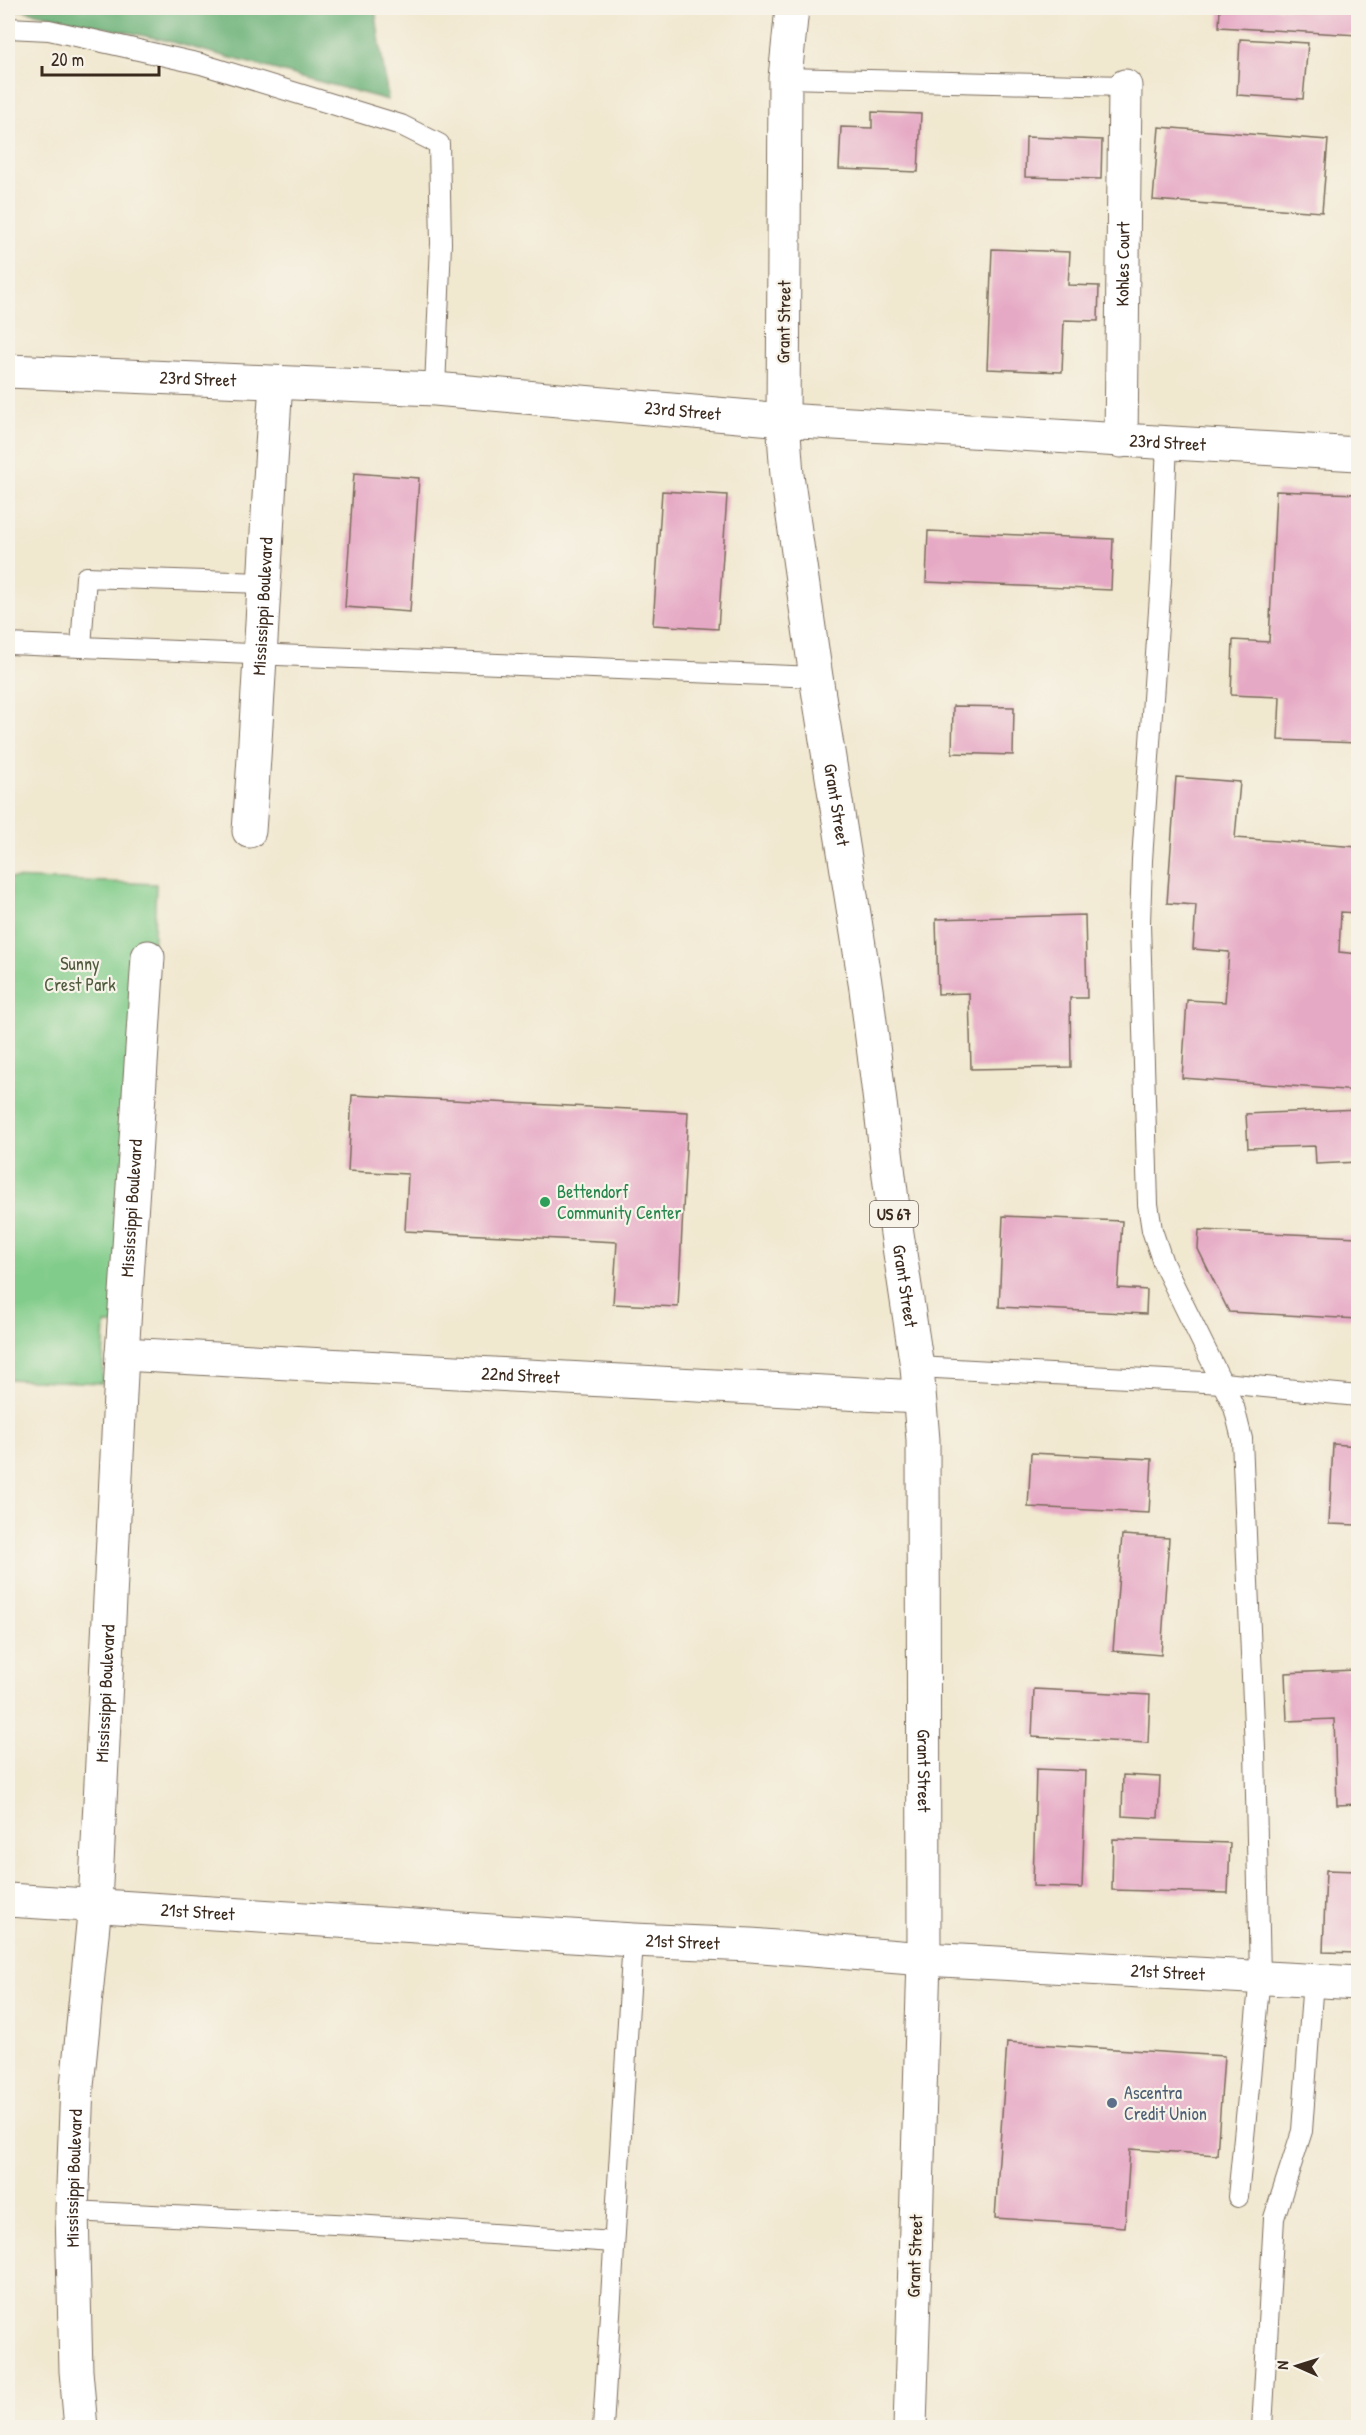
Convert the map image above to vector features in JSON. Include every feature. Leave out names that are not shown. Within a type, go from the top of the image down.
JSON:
[{"type":"street","name":"Grant Street","points":[[792,8],[785,78],[783,420],[787,475],[816,677],[866,989],[923,1440],[924,1959],[910,2427]]},
{"type":"street","name":"Kohles Court","points":[[1120,441],[1125,86]]},
{"type":"street","name":"23rd Street","points":[[8,372],[435,389],[783,420],[1359,454]]},
{"type":"street","name":"Mississippi Boulevard","points":[[249,831],[276,383]]},
{"type":"street","name":"Mississippi Boulevard","points":[[81,2427],[76,2371],[72,2211],[77,2086],[95,1904],[122,1354],[148,957]]},
{"type":"street","name":"22nd Street","points":[[122,1354],[917,1382]]},
{"type":"street","name":"21st Street","points":[[8,1900],[633,1940],[751,1945],[924,1959],[1359,1983]]},
{"type":"lane","points":[[8,28],[49,30],[201,64],[401,125],[439,144],[441,243],[435,389]]},
{"type":"lane","points":[[785,78],[1125,86]]},
{"type":"lane","points":[[1167,444],[1161,593],[1142,860],[1140,924],[1148,1204],[1152,1230],[1163,1263],[1234,1407],[1242,1439],[1255,1749],[1260,1977],[1238,2198]]},
{"type":"lane","points":[[81,647],[86,577],[263,583]]},
{"type":"lane","points":[[8,644],[816,677]]},
{"type":"lane","points":[[917,1382],[1223,1383],[1359,1396]]},
{"type":"lane","points":[[603,2427],[633,1940]]},
{"type":"lane","points":[[1262,2427],[1274,2218],[1302,2131],[1313,1980]]},
{"type":"lane","points":[[72,2211],[355,2225],[614,2242]]},
{"type":"green space","points":[[12,8],[375,8],[388,100],[164,40]]},
{"type":"green space","name":"Sunny Crest Park","points":[[8,878],[156,884],[137,1325],[105,1324],[102,1383],[8,1379]]},
{"type":"building","points":[[1220,8],[1358,8],[1358,35],[1219,27]]},
{"type":"building","points":[[1240,39],[1308,43],[1303,99],[1237,95]]},
{"type":"building","points":[[872,112],[921,114],[918,172],[839,169],[841,127],[872,128]]},
{"type":"building","points":[[1159,127],[1328,140],[1322,212],[1153,200]]},
{"type":"building","points":[[1026,137],[1102,140],[1101,179],[1025,177]]},
{"type":"building","points":[[992,249],[1070,252],[1068,285],[1099,286],[1098,321],[1064,320],[1062,372],[987,369]]},
{"type":"building","points":[[354,473],[419,478],[410,612],[345,607]]},
{"type":"building","points":[[662,491],[727,495],[718,629],[653,625]]},
{"type":"building","points":[[1276,491],[1358,494],[1358,743],[1278,740],[1280,697],[1231,695],[1233,640],[1269,642]]},
{"type":"building","points":[[928,531],[1113,539],[1111,590],[926,582]]},
{"type":"building","points":[[953,706],[1014,707],[1013,755],[952,753]]},
{"type":"building","points":[[1176,777],[1240,782],[1235,838],[1358,847],[1358,913],[1341,912],[1339,952],[1358,954],[1358,1091],[1182,1078],[1187,1000],[1225,1002],[1229,952],[1193,949],[1196,905],[1167,903]]},
{"type":"building","points":[[1085,915],[1087,998],[1070,998],[1071,1067],[971,1069],[969,993],[938,994],[936,919]]},
{"type":"building","name":"Bettendorf Community Center","points":[[352,1095],[688,1112],[678,1307],[613,1304],[617,1242],[405,1231],[408,1174],[348,1171]]},
{"type":"building","points":[[1358,1109],[1358,1162],[1316,1164],[1315,1146],[1248,1148],[1246,1114]]},
{"type":"building","points":[[1003,1216],[1122,1221],[1118,1288],[1147,1290],[1146,1314],[999,1307]]},
{"type":"building","points":[[1199,1230],[1358,1237],[1358,1319],[1229,1312],[1198,1249]]},
{"type":"building","points":[[1333,1444],[1358,1446],[1358,1525],[1329,1524]]},
{"type":"building","points":[[1031,1453],[1152,1459],[1149,1513],[1028,1507]]},
{"type":"building","points":[[1122,1535],[1169,1538],[1161,1655],[1113,1651]]},
{"type":"building","points":[[1358,1663],[1358,1804],[1337,1805],[1334,1719],[1287,1721],[1285,1673],[1354,1670],[1353,1664]]},
{"type":"building","points":[[1034,1689],[1150,1695],[1148,1743],[1032,1737]]},
{"type":"building","points":[[1036,1769],[1086,1771],[1082,1888],[1033,1886]]},
{"type":"building","points":[[1123,1775],[1160,1777],[1158,1818],[1122,1816]]},
{"type":"building","points":[[1113,1839],[1230,1843],[1228,1893],[1112,1890]]},
{"type":"building","points":[[1326,1870],[1358,1871],[1358,1953],[1323,1952]]},
{"type":"building","name":"Ascentra Credit Union","points":[[1007,2042],[1224,2056],[1217,2155],[1130,2149],[1125,2227],[995,2218]]},
{"type":"place","name":"Bettendorf Community Center","points":[[545,1202]]},
{"type":"place","name":"Ascentra Credit Union","points":[[1112,2103]]}]
